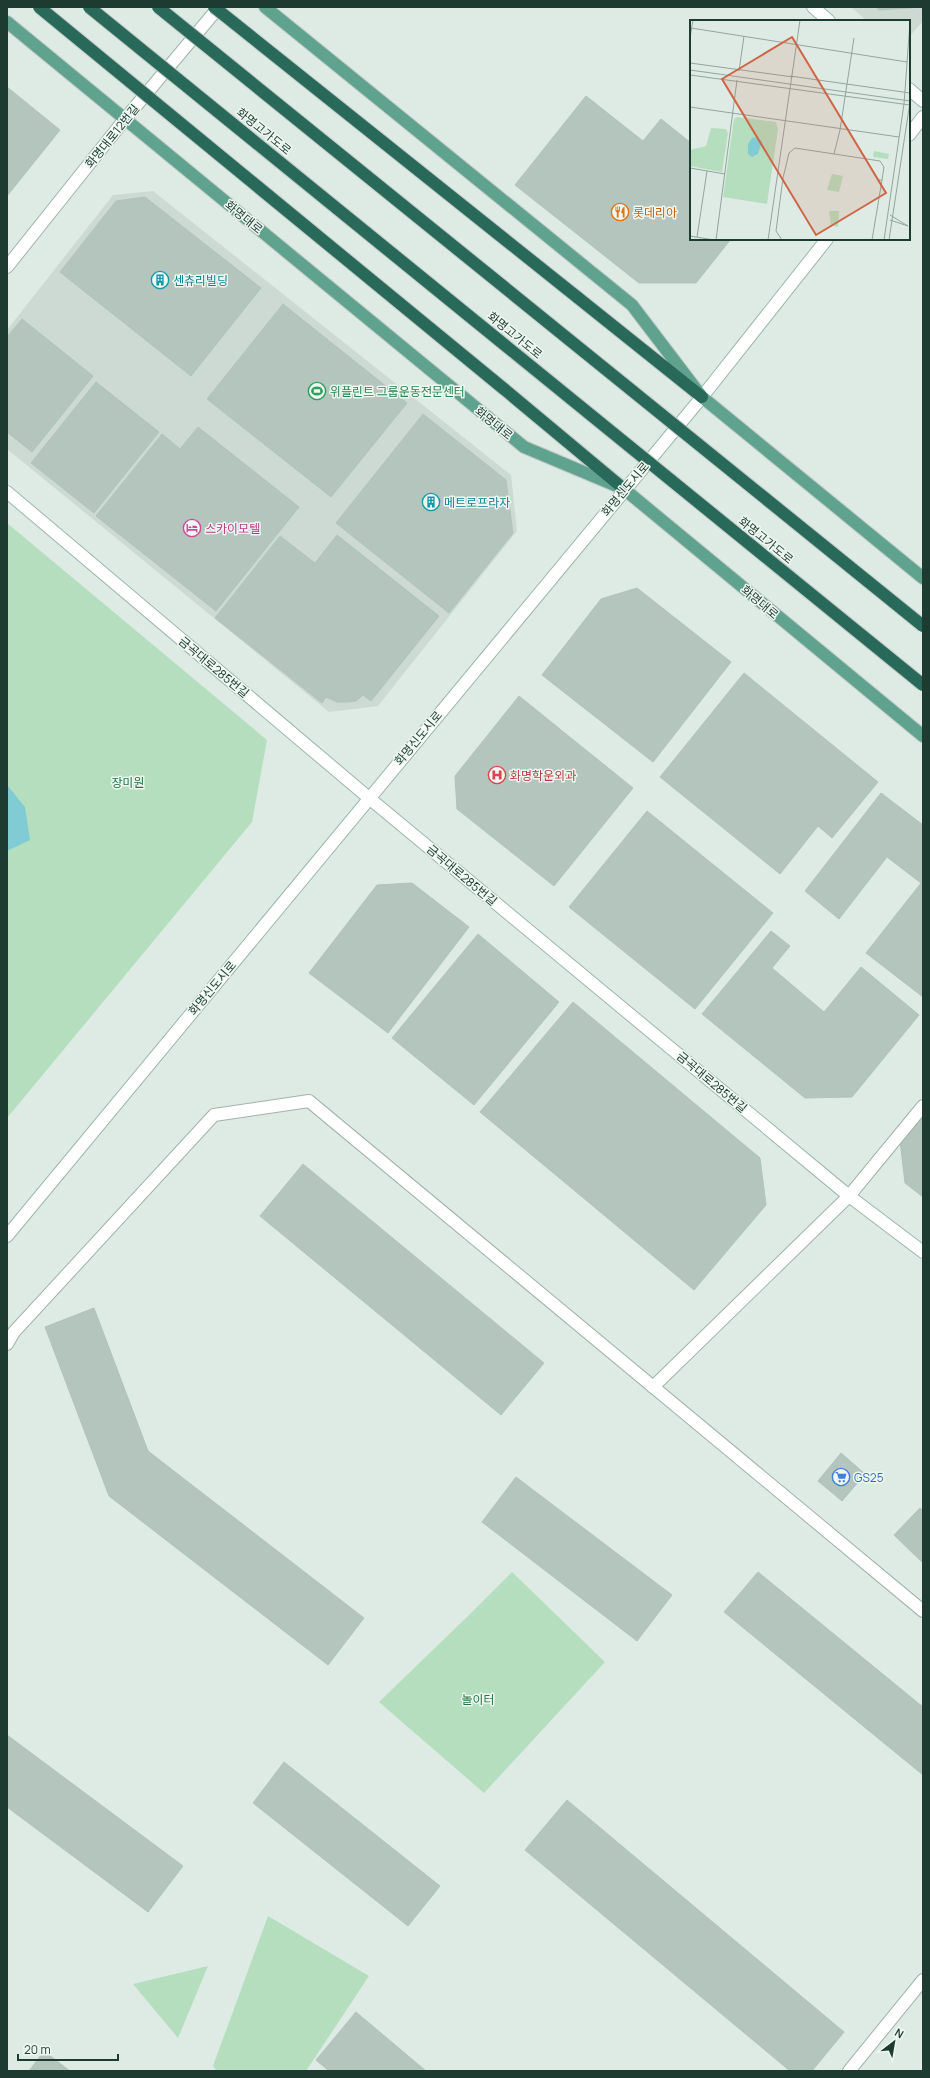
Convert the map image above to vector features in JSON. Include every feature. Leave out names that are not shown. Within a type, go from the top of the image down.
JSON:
[{"type":"highway","points":[[39,7],[624,489]]},
{"type":"highway","name":"화명고가도로","points":[[89,7],[923,685]]},
{"type":"highway","points":[[158,7],[923,626]]},
{"type":"highway","points":[[214,7],[702,397]]},
{"type":"main road","points":[[265,7],[632,305],[702,397],[923,578]]},
{"type":"main road","name":"화명대로","points":[[7,22],[524,447],[624,489],[923,736]]},
{"type":"street","name":"화명대로12번길","points":[[7,267],[125,119],[219,7]]},
{"type":"street","points":[[813,7],[828,20]]},
{"type":"street","points":[[910,90],[923,101]]},
{"type":"street","points":[[910,134],[923,117]]},
{"type":"street","name":"화명신도시로","points":[[7,1236],[624,489],[702,397],[826,240]]},
{"type":"street","name":"금곡대로285번길","points":[[7,492],[369,798],[849,1196],[923,1252]]},
{"type":"street","points":[[7,1344],[25,1320],[214,1114],[309,1101],[923,1611]]},
{"type":"street","points":[[653,1387],[849,1196],[923,1106]]},
{"type":"street","points":[[849,2071],[923,1980]]},
{"type":"shaded area","points":[[851,7],[923,7],[923,21],[910,36],[910,20],[866,20]]},
{"type":"shaded area","points":[[153,191],[511,475],[517,531],[378,706],[329,712],[7,449],[7,330],[113,195]]},
{"type":"green space","name":"장미원","points":[[7,523],[267,740],[252,822],[7,1118]]},
{"type":"green space","name":"놀이터","points":[[512,1572],[605,1662],[484,1793],[379,1702]]},
{"type":"green space","points":[[268,1916],[369,1976],[306,2071],[217,2071],[213,2066]]},
{"type":"green space","points":[[208,1966],[178,2038],[133,1984]]},
{"type":"water","points":[[7,785],[25,807],[30,840],[7,851]]},
{"type":"building","points":[[876,7],[923,7],[879,10]]},
{"type":"building","points":[[7,87],[60,130],[7,196]]},
{"type":"building","name":"롯데리아","points":[[586,96],[643,141],[661,119],[690,142],[690,240],[730,240],[696,283],[639,283],[515,185]]},
{"type":"building","name":"센츄리빌딩","points":[[145,197],[261,288],[191,376],[60,272],[116,201]]},
{"type":"building","points":[[283,304],[407,403],[331,497],[207,399]]},
{"type":"building","points":[[22,319],[93,376],[32,452],[7,432],[7,337]]},
{"type":"building","points":[[96,382],[159,432],[94,513],[31,463]]},
{"type":"building","name":"메트로프라자","points":[[423,414],[506,480],[513,533],[449,613],[336,523]]},
{"type":"building","points":[[198,427],[299,507],[216,611],[96,516],[162,434],[180,449]]},
{"type":"building","points":[[337,535],[439,616],[371,701],[363,695],[356,701],[346,702],[337,702],[326,697],[322,703],[215,618],[280,536],[315,563]]},
{"type":"building","points":[[637,588],[731,662],[653,762],[542,675],[601,599]]},
{"type":"building","points":[[744,673],[878,782],[832,838],[818,826],[780,874],[660,777]]},
{"type":"building","points":[[519,696],[633,788],[554,886],[457,809],[455,776]]},
{"type":"building","points":[[881,793],[923,825],[923,997],[866,953],[921,883],[887,857],[839,919],[805,891]]},
{"type":"building","points":[[647,811],[773,913],[695,1009],[569,907]]},
{"type":"building","points":[[412,883],[469,927],[388,1033],[309,973],[377,885]]},
{"type":"building","points":[[771,931],[790,946],[772,968],[824,1012],[861,967],[919,1015],[852,1097],[805,1098],[702,1014]]},
{"type":"building","points":[[478,934],[559,1002],[474,1105],[392,1038]]},
{"type":"building","points":[[573,1002],[760,1158],[766,1205],[694,1290],[480,1112]]},
{"type":"building","points":[[923,1111],[923,1197],[905,1183],[900,1140]]},
{"type":"building","points":[[303,1164],[544,1363],[501,1415],[260,1216]]},
{"type":"building","points":[[94,1308],[148,1451],[364,1618],[328,1665],[109,1496],[45,1327]]},
{"type":"building","name":"GS25","points":[[841,1453],[865,1474],[842,1501],[818,1481]]},
{"type":"building","points":[[516,1477],[672,1595],[637,1641],[482,1522]]},
{"type":"building","points":[[920,1508],[923,1511],[923,1563],[894,1535]]},
{"type":"building","points":[[758,1572],[923,1707],[923,1775],[724,1612]]},
{"type":"building","points":[[7,1735],[183,1866],[148,1912],[7,1807]]},
{"type":"building","points":[[284,1762],[440,1886],[408,1926],[253,1803]]},
{"type":"building","points":[[567,1800],[844,2032],[812,2071],[790,2071],[525,1850]]},
{"type":"building","points":[[356,2012],[426,2071],[329,2071],[316,2060]]},
{"type":"building","points":[[44,2051],[70,2071],[29,2071]]},
{"type":"place","name":"롯데리아","points":[[620,212]]},
{"type":"place","name":"센츄리빌딩","points":[[160,280]]},
{"type":"place","name":"위플린트 그룹운동전문센터","points":[[317,391]]},
{"type":"place","name":"메트로프라자","points":[[431,502]]},
{"type":"place","name":"스카이모텔","points":[[192,528]]},
{"type":"place","name":"화명학운외과","points":[[497,775]]},
{"type":"place","name":"GS25","points":[[841,1477]]}]
